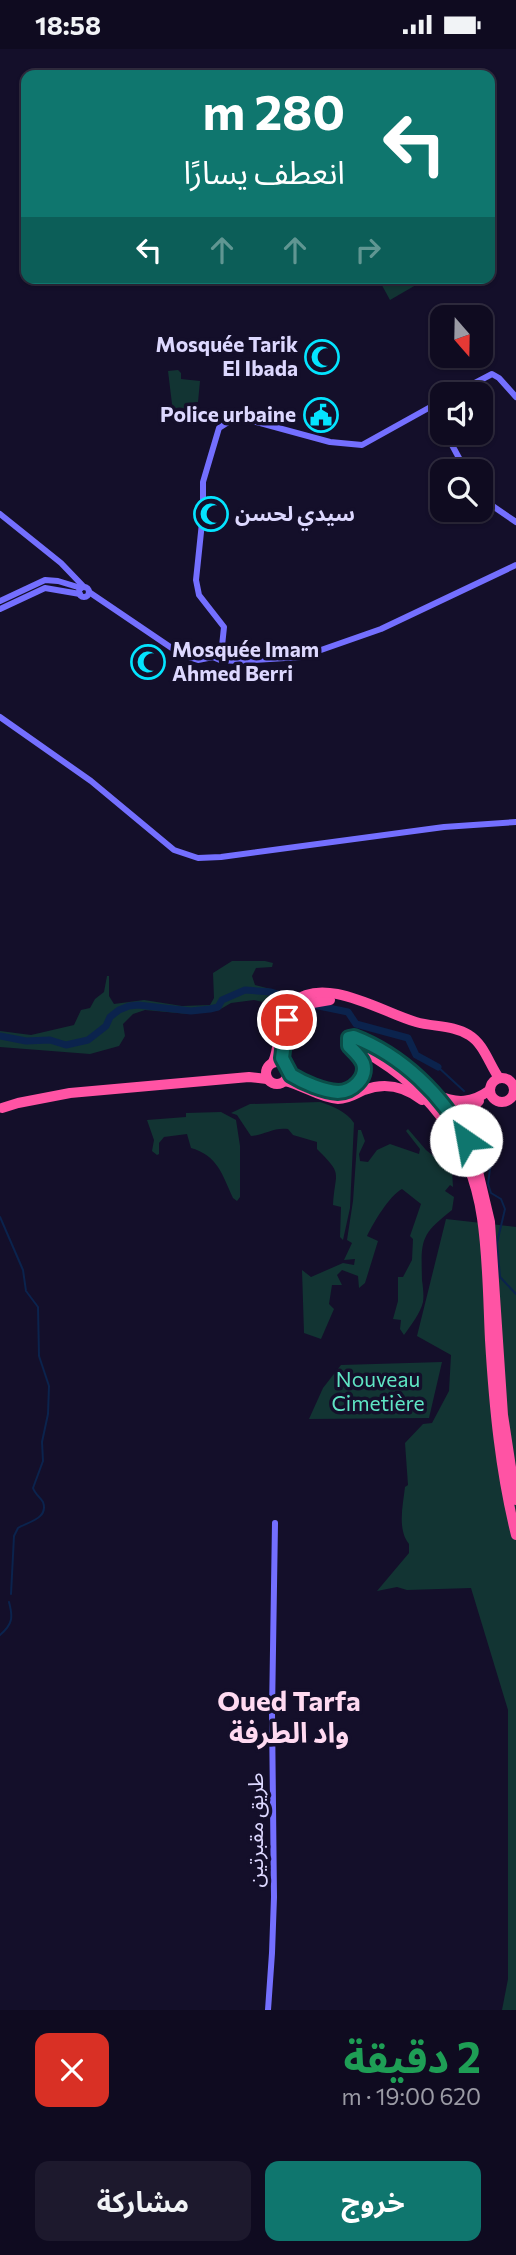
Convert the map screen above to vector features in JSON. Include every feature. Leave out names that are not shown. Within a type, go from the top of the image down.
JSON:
[{"type":"highway","points":[[433,1093],[449,1100],[465,1102],[475,1099],[494,1087],[506,1079],[514,1086],[512,1096],[506,1101],[497,1101],[494,1087],[482,1047],[467,1034],[413,1021],[354,998],[328,993],[302,997],[288,1007],[281,1021],[278,1050],[272,1068],[275,1084],[287,1077],[332,1091],[351,1089],[360,1079],[364,1066],[349,1046],[349,1038],[354,1037],[380,1050],[411,1072],[433,1093],[466,1140]]},
{"type":"highway","points":[[349,1043],[400,1073],[422,1092],[438,1112],[467,1162],[480,1204],[496,1427],[516,1535]]},
{"type":"highway","points":[[272,1068],[339,1099],[376,1087],[394,1086],[411,1092],[438,1112]]},
{"type":"highway","points":[[1,1105],[98,1089],[252,1076],[272,1068]]},
{"type":"highway","points":[[494,1087],[469,1110],[464,1123],[466,1140],[483,1186],[490,1221],[503,1415],[516,1500]]},
{"type":"main road","points":[[477,382],[492,374],[516,397]]},
{"type":"main road","points":[[213,657],[222,646],[224,627],[203,600],[196,580],[203,513],[203,482],[219,428],[233,419],[249,420],[330,442],[362,445],[430,408]]},
{"type":"main road","points":[[493,506],[516,522]]},
{"type":"main road","points":[[0,514],[61,563],[84,592]]},
{"type":"main road","points":[[0,601],[45,580],[58,581],[103,599],[182,655],[198,660],[213,657],[239,661],[302,657],[381,629],[516,565]]},
{"type":"main road","points":[[0,609],[45,588],[84,592]]},
{"type":"main road","points":[[0,716],[91,781],[163,842],[186,856],[221,857],[444,827],[516,822]]},
{"type":"main road","name":"طريق مقبرتين","points":[[268,2010],[274,1875],[272,1713],[275,1523]]},
{"type":"green space","points":[[381,284],[418,284],[390,300]]},
{"type":"green space","points":[[178,370],[181,379],[200,381],[198,402],[189,403],[186,413],[173,412],[168,371]]},
{"type":"green space","points":[[232,961],[273,963],[272,967],[256,968],[252,976],[255,985],[282,992],[280,1006],[254,1000],[231,1003],[219,1010],[188,1014],[145,1010],[133,1014],[123,1024],[125,1036],[119,1046],[90,1054],[0,1047],[0,1031],[31,1035],[74,1025],[81,1010],[90,1008],[95,999],[104,992],[107,976],[109,996],[114,1004],[144,1000],[182,1006],[210,1005],[214,998],[213,973]]},
{"type":"green space","points":[[320,1102],[343,1112],[354,1123],[350,1208],[343,1240],[340,1237],[341,1207],[333,1205],[336,1174],[317,1149],[317,1142],[293,1135],[288,1129],[251,1136],[237,1115],[231,1113],[250,1104]]},
{"type":"green space","points":[[221,1112],[236,1120],[240,1146],[240,1197],[237,1201],[213,1161],[191,1148],[187,1134],[164,1137],[159,1143],[159,1154],[152,1151],[154,1140],[147,1120],[186,1117],[186,1113]]},
{"type":"green space","points":[[408,1129],[426,1150],[452,1171],[453,1187],[450,1185],[445,1191],[454,1197],[452,1210],[434,1226],[425,1239],[422,1256],[423,1299],[420,1311],[404,1335],[400,1329],[401,1320],[393,1319],[398,1301],[398,1277],[403,1277],[412,1260],[413,1239],[410,1236],[421,1204],[402,1189],[387,1203],[367,1236],[378,1241],[365,1283],[359,1288],[358,1276],[342,1270],[337,1275],[342,1285],[332,1285],[329,1304],[334,1309],[321,1339],[304,1333],[302,1270],[311,1277],[343,1263],[354,1265],[355,1259],[344,1260],[352,1243],[347,1240],[358,1130],[361,1130],[365,1141],[359,1154],[360,1161],[368,1162],[377,1150],[390,1144],[419,1154],[420,1149],[406,1131]]},
{"type":"green space","points":[[446,1219],[516,1227],[516,2010],[502,2010],[508,1979],[508,1710],[471,1588],[407,1590],[397,1587],[377,1591],[409,1553],[409,1544],[402,1524],[405,1487],[408,1485],[405,1443],[423,1424],[432,1423],[449,1391],[451,1355],[417,1336]]},
{"type":"green space","name":"Nouveau Cimetière","points":[[442,1362],[429,1418],[309,1419],[323,1388],[341,1365]]},
{"type":"waterway","points":[[0,1036],[26,1041],[50,1040],[66,1045],[88,1040],[106,1026],[110,1017],[129,1006],[191,1011],[210,1009],[218,1007],[222,1000],[245,990],[271,992],[292,998]]},
{"type":"waterway","points":[[314,1005],[348,1012],[356,1024],[408,1038],[416,1055],[438,1067]]},
{"type":"waterway","points":[[438,1067],[464,1091]]},
{"type":"waterway","points":[[475,1110],[491,1161],[488,1184],[491,1193],[501,1199],[505,1209],[497,1243],[500,1277],[516,1294]]},
{"type":"waterway","points":[[0,1217],[23,1270],[26,1291],[38,1307],[39,1356],[49,1386],[48,1414],[42,1442],[43,1461],[33,1488],[44,1508],[40,1516],[18,1528],[14,1536],[11,1594]]},
{"type":"waterway","points":[[0,1635],[11,1620],[9,1602]]},
{"type":"place","name":"Mosquée Tarik El Ibada","points":[[322,357]]},
{"type":"place","name":"Police urbaine","points":[[321,415]]},
{"type":"place","name":"سيدي لحسن","points":[[211,514]]},
{"type":"place","name":"Mosquée Imam Ahmed Berri","points":[[148,662]]},
{"type":"district","name":"Oued Tarfa واد الطرفة","points":[[289,1717]]},
{"type":"route","points":[[287,1020],[282,1063],[288,1073],[332,1091],[344,1091],[354,1087],[359,1082],[364,1066],[349,1046],[349,1038],[363,1040],[395,1060],[426,1086],[439,1100],[466,1140]]}]
